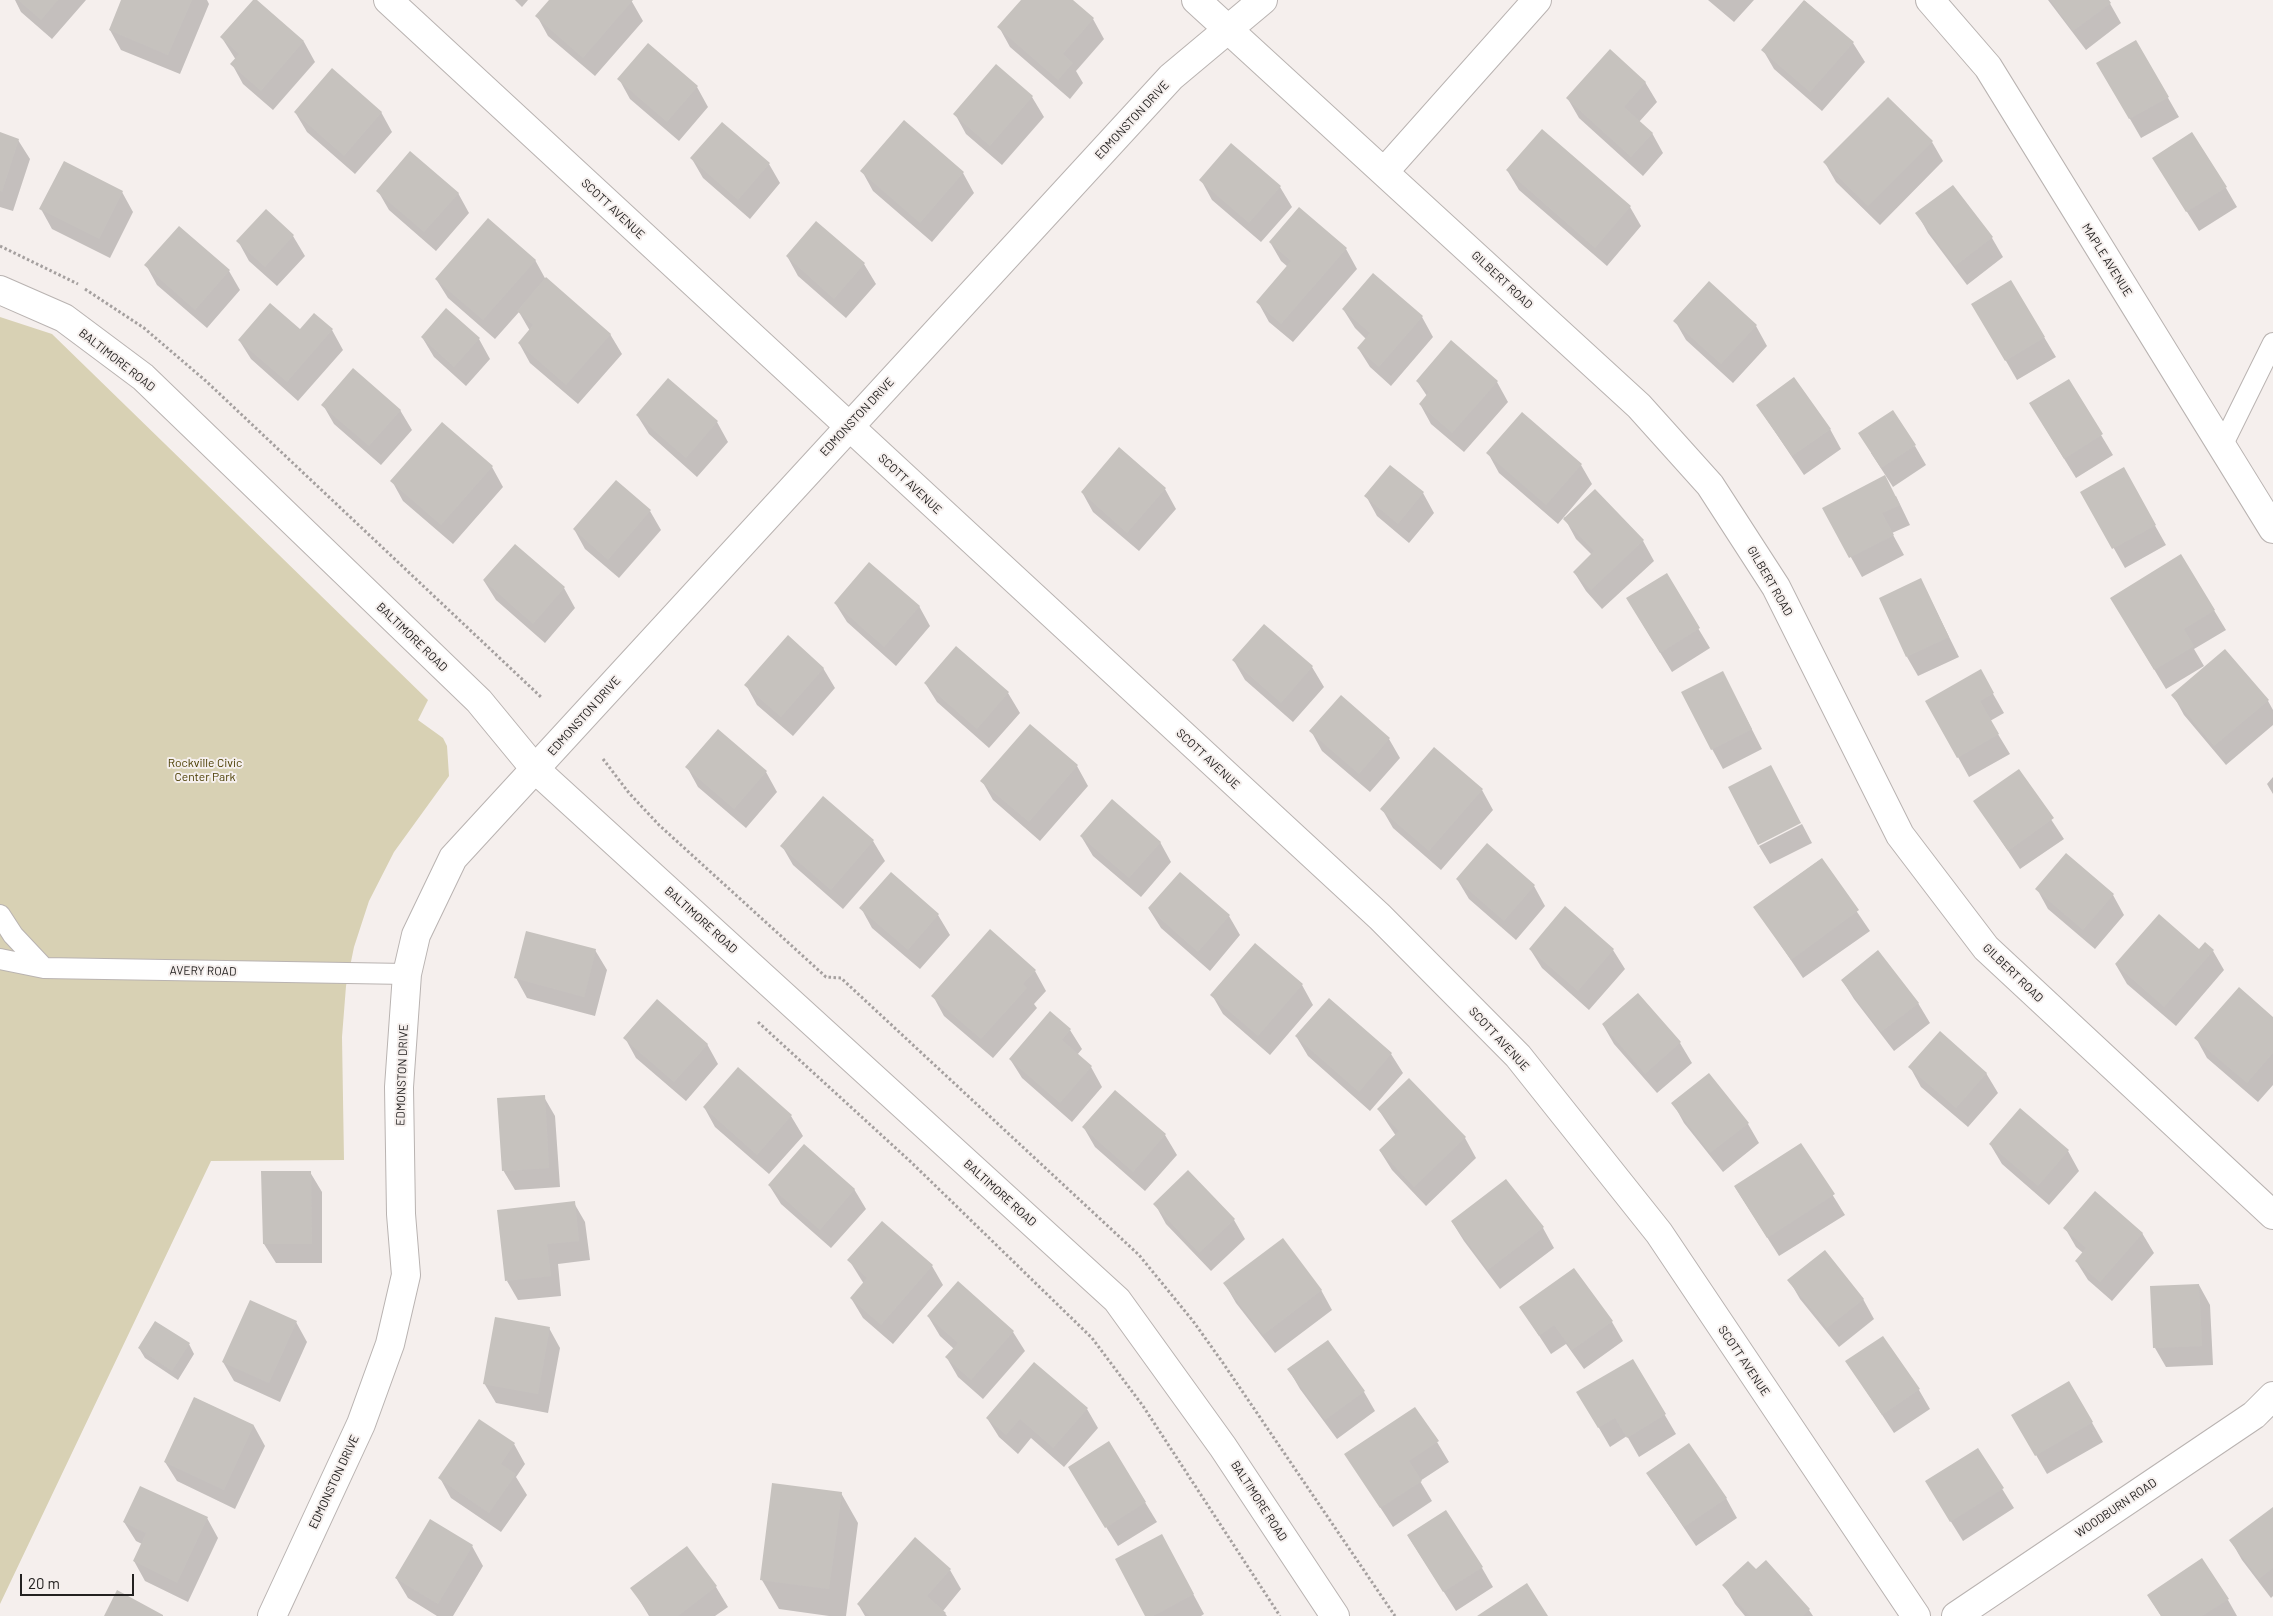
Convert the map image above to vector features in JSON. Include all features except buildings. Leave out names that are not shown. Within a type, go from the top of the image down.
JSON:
[{"type":"street","name":"SCOTT AVENUE","points":[[388,0],[1380,917],[1518,1056],[1659,1233],[1916,1616]]},
{"type":"street","name":"GILBERT ROAD","points":[[1196,0],[1639,406],[1710,485],[1776,587],[1900,835],[1986,948],[2273,1215]]},
{"type":"street","name":"EDMONSTON DRIVE","points":[[272,1616],[361,1424],[390,1344],[406,1275],[401,1214],[399,1087],[407,974],[416,934],[453,858],[848,426],[1171,77],[1263,0]]},
{"type":"street","points":[[1384,172],[1537,0]]},
{"type":"street","name":"MAPLE AVENUE","points":[[1930,0],[1988,67],[2273,529]]},
{"type":"street","name":"BALTIMORE ROAD","points":[[0,290],[64,318],[143,377],[479,701],[535,769],[1117,1300],[1223,1447],[1335,1616]]},
{"type":"street","name":"WOODBURN ROAD","points":[[1956,1616],[2254,1415],[2273,1396]]},
{"type":"lane","points":[[2222,446],[2273,343]]},
{"type":"lane","points":[[0,915],[13,935],[44,968]]},
{"type":"lane","name":"AVERY ROAD","points":[[0,959],[44,968],[407,974]]},
{"type":"path","points":[[0,246],[53,270],[94,294],[144,328],[207,382],[541,697]]},
{"type":"path","points":[[754,1019],[912,1163],[1092,1338],[1143,1406],[1280,1616]]},
{"type":"green space","name":"Rockville Civic Center Park","points":[[0,317],[52,334],[428,700],[418,720],[443,738],[447,746],[449,776],[394,852],[369,901],[354,947],[346,986],[342,1037],[344,1160],[211,1161],[0,1604]]}]
